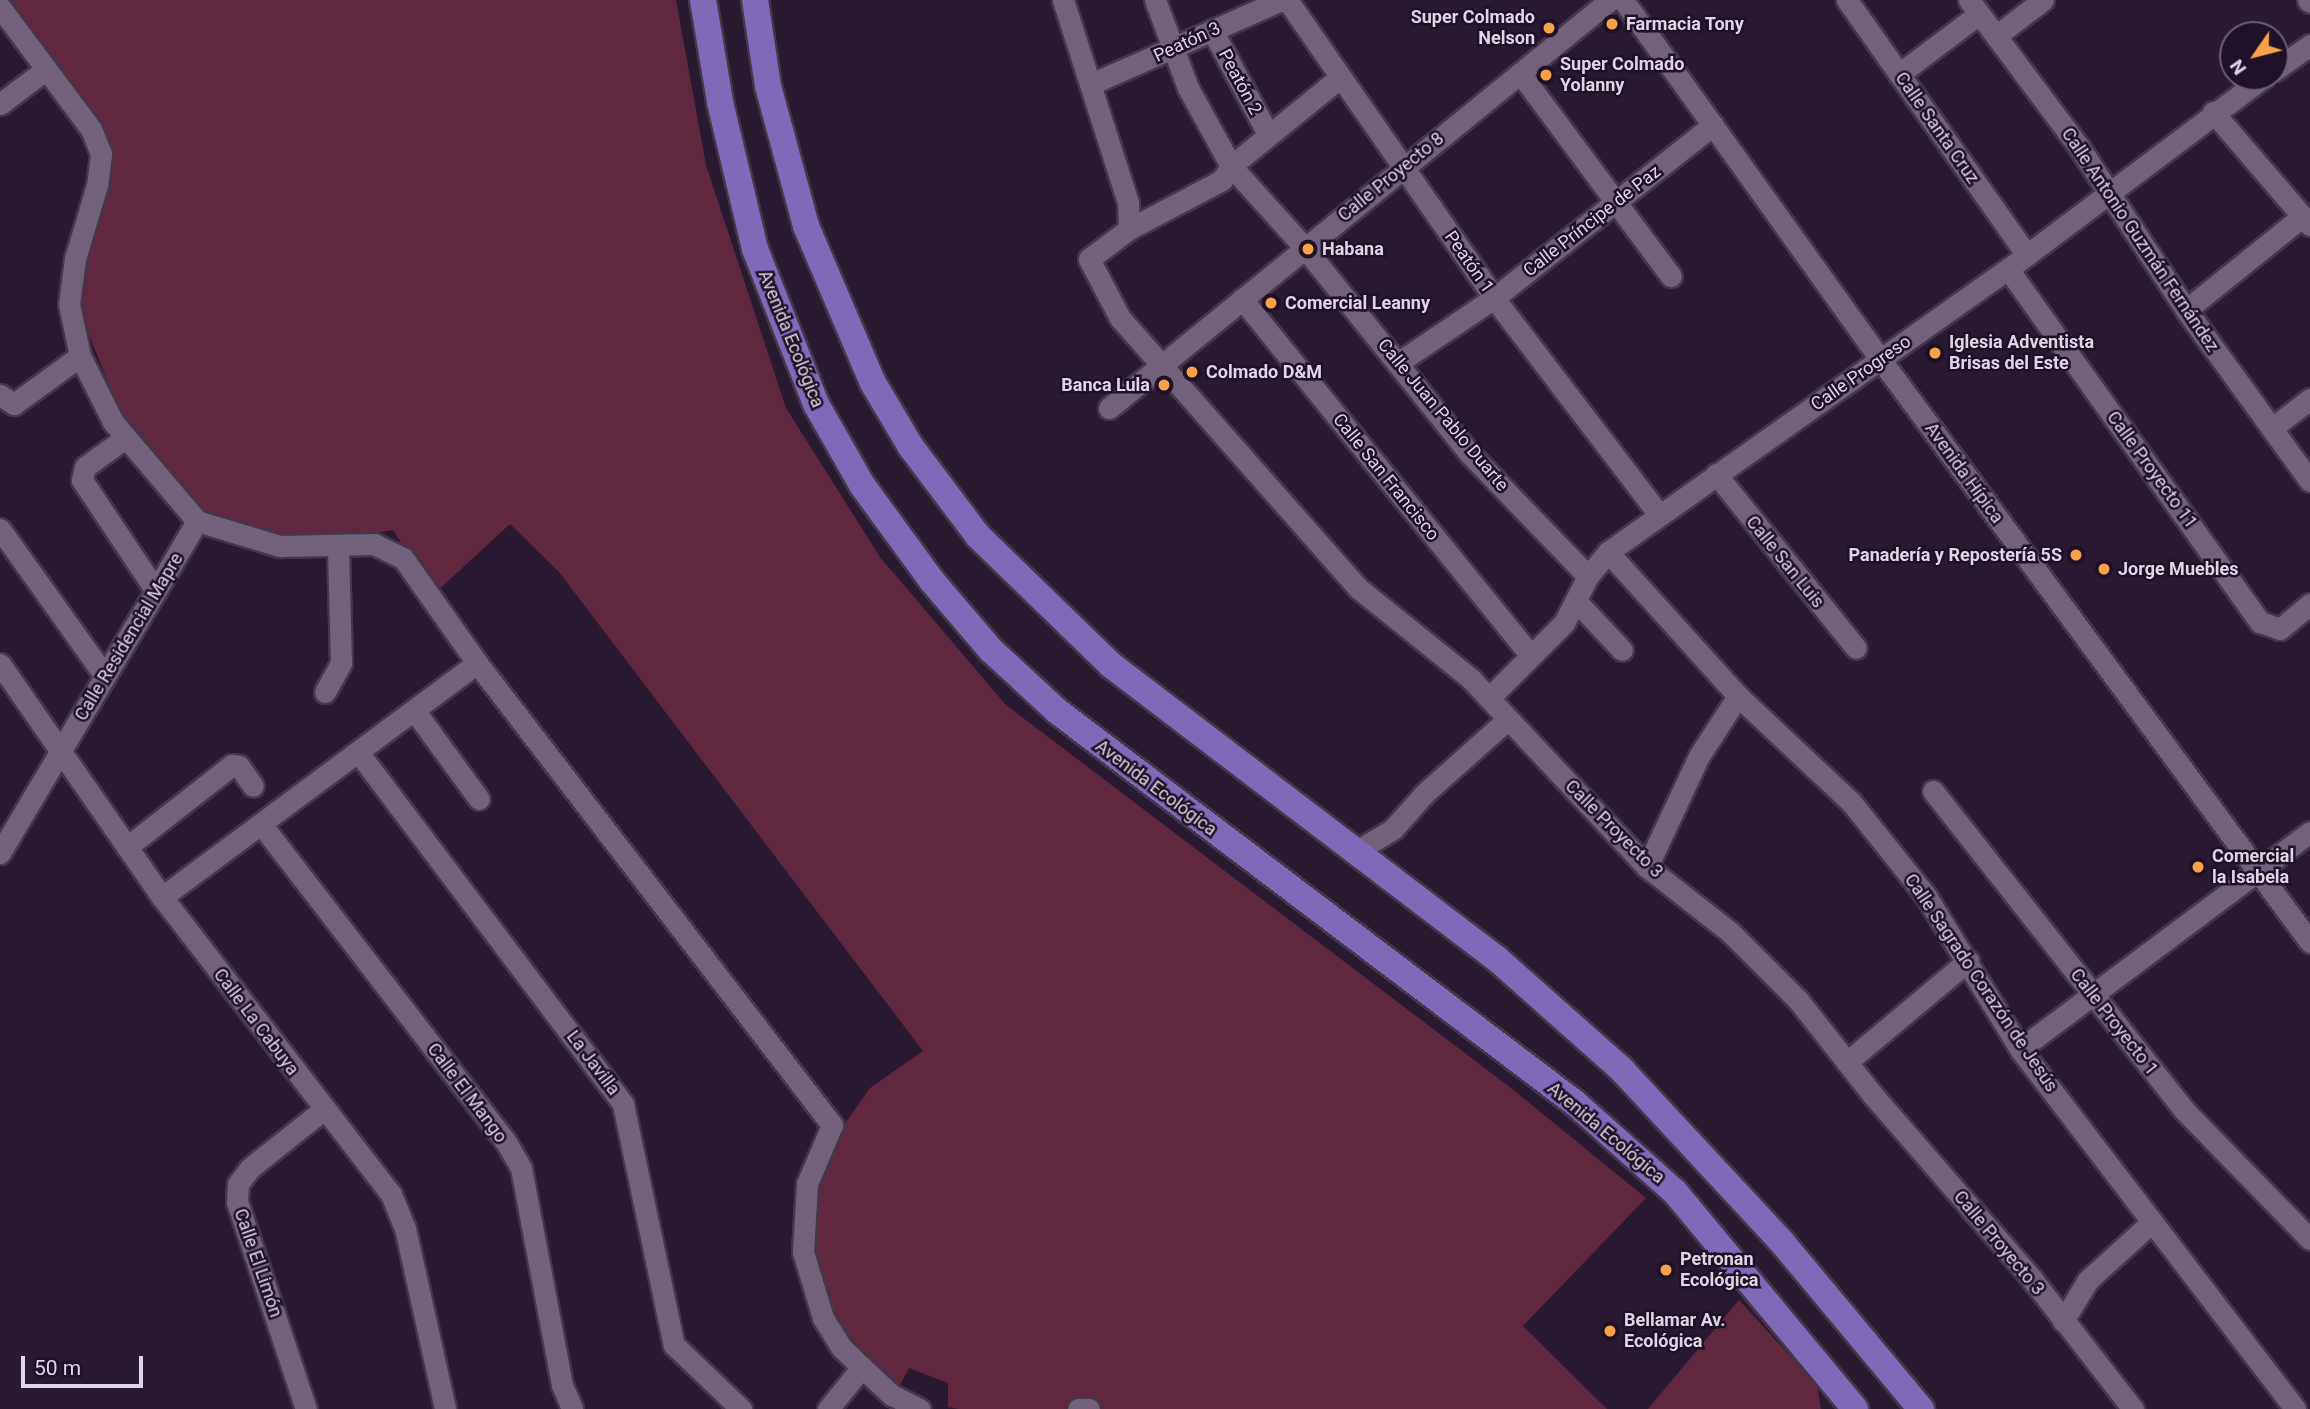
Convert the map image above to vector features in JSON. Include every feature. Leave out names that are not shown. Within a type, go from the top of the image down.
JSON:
[{"type":"main road","name":"Avenida Ecológica","points":[[703,0],[735,177],[755,248],[795,352],[816,404],[862,485],[932,581],[991,650],[1066,719],[1575,1103],[1675,1192],[1848,1406]]},
{"type":"main road","points":[[755,0],[768,86],[806,226],[873,383],[911,447],[978,536],[1053,613],[1152,697],[1496,958],[1622,1070],[1781,1241],[1921,1409]]},
{"type":"street","points":[[1063,0],[1093,83],[1128,202],[1129,229],[1222,180],[1231,166],[1338,79]]},
{"type":"street","name":"Calle Juan Pablo Duarte","points":[[1155,0],[1188,88],[1231,166],[1304,247],[1399,362],[1470,454],[1588,576]]},
{"type":"street","name":"Calle Proyecto 8","points":[[1109,408],[1610,0]]},
{"type":"street","name":"Avenida Hípica","points":[[1623,0],[1881,360],[2310,942]]},
{"type":"street","name":"Calle Santa Cruz","points":[[1847,0],[2027,256]]},
{"type":"street","points":[[1996,36],[2043,0]]},
{"type":"street","name":"Peatón 3","points":[[1093,83],[1174,50],[1278,1]]},
{"type":"street","name":"Peatón 1","points":[[1278,1],[1338,79],[1494,298],[1658,513]]},
{"type":"street","points":[[0,7],[44,71],[91,129],[101,153],[97,186],[75,259],[69,304],[80,356],[125,438],[197,521],[280,546],[374,544],[391,548],[832,1125],[807,1184],[803,1252],[823,1318],[842,1348],[862,1367],[892,1395],[920,1409]]},
{"type":"street","points":[[1899,74],[1974,7]]},
{"type":"street","name":"Calle Antonio Guzmán Fernández","points":[[1974,7],[2079,147],[2107,195],[2186,310],[2310,481]]},
{"type":"street","name":"Peatón 2","points":[[1212,30],[1268,134]]},
{"type":"street","points":[[2289,60],[2310,45]]},
{"type":"street","points":[[0,104],[44,71]]},
{"type":"street","points":[[1520,73],[1671,276]]},
{"type":"street","name":"Calle Progreso","points":[[1489,698],[1564,623],[1588,576],[1608,552],[1658,513],[2008,270],[2244,91]]},
{"type":"street","points":[[2186,310],[2306,221],[2213,113]]},
{"type":"street","name":"Calle Príncipe de Paz","points":[[1399,362],[1494,298],[1713,125]]},
{"type":"street","name":"Calle Proyecto 3","points":[[1129,229],[1089,259],[1120,318],[1163,363],[1359,588],[1489,698],[1647,867],[1730,932],[1798,1000],[2133,1409]]},
{"type":"street","name":"Calle Proyecto 11","points":[[2008,270],[2260,622],[2280,629],[2310,604]]},
{"type":"street","name":"Calle San Francisco","points":[[1242,299],[1530,655]]},
{"type":"street","points":[[0,395],[14,404],[80,356]]},
{"type":"street","points":[[2272,428],[2310,399]]},
{"type":"street","points":[[125,438],[85,467],[82,480],[156,592]]},
{"type":"street","name":"Calle San Luis","points":[[1716,474],[1856,648]]},
{"type":"street","name":"Calle Residencial Mapre","points":[[0,853],[197,521]]},
{"type":"street","points":[[0,529],[105,676]]},
{"type":"street","points":[[325,692],[341,663],[338,546]]},
{"type":"street","name":"Calle Sagrado Corazón de Jesús","points":[[1608,552],[1738,696],[1851,802],[1926,896],[2020,1049],[2295,1409]]},
{"type":"street","points":[[1576,601],[1622,650]]},
{"type":"street","points":[[162,897],[477,663]]},
{"type":"street","name":"Calle La Cabuya","points":[[0,664],[162,897],[323,1110],[391,1194],[400,1211],[445,1409]]},
{"type":"street","points":[[1647,867],[1699,756],[1738,696]]},
{"type":"street","points":[[414,710],[479,799]]},
{"type":"street","points":[[1357,851],[1393,829],[1425,793],[1508,719]]},
{"type":"street","name":"La Javilla","points":[[358,752],[622,1104],[674,1345],[741,1409]]},
{"type":"street","points":[[127,847],[232,765],[239,766],[253,786]]},
{"type":"street","name":"Calle Proyecto 1","points":[[1933,791],[2184,1110],[2310,1239]]},
{"type":"street","name":"Calle El Mango","points":[[261,824],[506,1142],[520,1168],[562,1385],[572,1409]]},
{"type":"street","points":[[2020,1049],[2090,993],[2310,832]]},
{"type":"street","points":[[1847,1062],[1968,961]]},
{"type":"street","name":"Calle El Limón","points":[[306,1409],[237,1202],[238,1184],[250,1168],[323,1110]]},
{"type":"street","points":[[2063,1321],[2088,1280],[2152,1222]]},
{"type":"street","points":[[828,1409],[862,1367]]},
{"type":"street","points":[[1078,1409],[1089,1409]]},
{"type":"shaded area","points":[[4,0],[676,0],[706,165],[786,408],[880,557],[1006,705],[1511,1088],[1646,1198],[1523,1326],[1607,1409],[959,1409],[948,1407],[948,1383],[909,1368],[898,1389],[846,1345],[830,1314],[814,1253],[818,1191],[841,1129],[870,1088],[923,1051],[559,572],[510,524],[434,594],[393,530],[327,541],[259,533],[195,509],[121,415],[76,302],[107,153]]},
{"type":"shaded area","points":[[1739,1300],[1817,1385],[1821,1409],[1648,1409]]},
{"type":"place","name":"Farmacia Tony","points":[[1612,24]]},
{"type":"place","name":"Super Colmado Nelson","points":[[1549,28]]},
{"type":"place","name":"Super Colmado Yolanny","points":[[1546,75]]},
{"type":"place","name":"Habana","points":[[1308,249]]},
{"type":"place","name":"Comercial Leanny","points":[[1271,303]]},
{"type":"place","name":"Iglesia Adventista Brisas del Este","points":[[1935,353]]},
{"type":"place","name":"Colmado D&M","points":[[1192,372]]},
{"type":"place","name":"Banca Lula","points":[[1164,385]]},
{"type":"place","name":"Panadería y Repostería 5S","points":[[2076,555]]},
{"type":"place","name":"Jorge Muebles","points":[[2104,569]]},
{"type":"place","name":"Comercial la Isabela","points":[[2198,867]]},
{"type":"place","name":"Petronan Ecológica","points":[[1666,1270]]},
{"type":"place","name":"Bellamar Av. Ecológica","points":[[1610,1331]]}]
